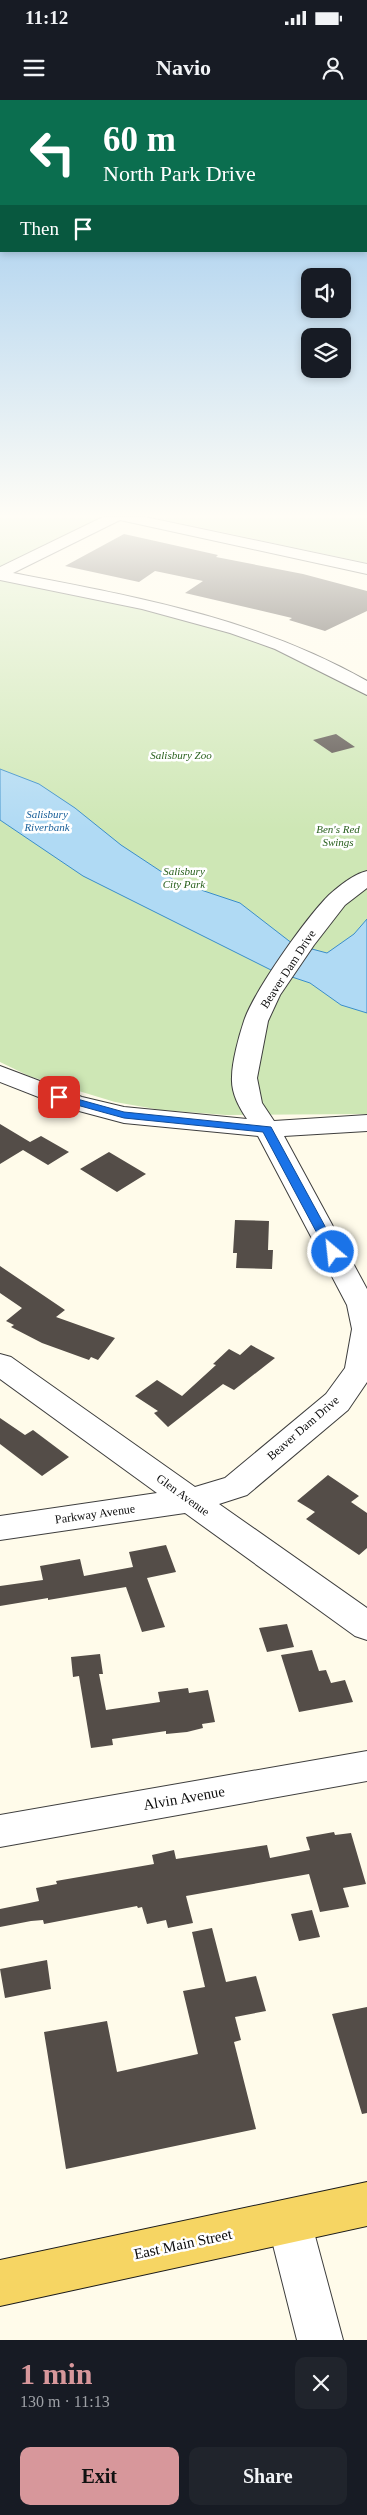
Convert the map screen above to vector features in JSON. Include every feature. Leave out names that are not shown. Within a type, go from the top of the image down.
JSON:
[{"type":"main road","name":"East Main Street","points":[[0,2283],[367,2204]]},
{"type":"street","points":[[209,622],[224,625],[310,656],[367,689]]},
{"type":"street","name":"Beaver Dam Drive","points":[[190,1500],[236,1487],[337,1402],[360,1369],[367,1329],[361,1305],[267,1129],[249,1104],[244,1078],[256,1021],[268,995],[305,941],[337,900],[367,877]]},
{"type":"street","points":[[0,1073],[73,1102],[124,1115],[267,1129],[367,1123]]},
{"type":"street","name":"Glen Avenue","points":[[0,1364],[367,1626]]},
{"type":"street","name":"Parkway Avenue","points":[[0,1528],[190,1500]]},
{"type":"street","name":"Alvin Avenue","points":[[0,1830],[367,1766]]},
{"type":"street","points":[[288,2221],[320,2340]]},
{"type":"green space","name":"Salisbury City Park","points":[[0,622],[193,622],[279,646],[367,693],[367,1114],[226,1115],[161,1110],[115,1102],[29,1076],[0,1062]]},
{"type":"water","name":"Salisbury Riverbank","points":[[0,769],[39,784],[75,808],[121,845],[177,882],[240,903],[293,944],[327,953],[354,934],[367,919],[367,1013],[341,1005],[310,983],[271,970],[83,876],[0,820]]},
{"type":"building","points":[[294,622],[345,622],[325,631]]},
{"type":"building","points":[[336,734],[355,747],[332,753],[313,740]]},
{"type":"building","points":[[0,1124],[30,1142],[41,1136],[69,1152],[48,1165],[23,1150],[0,1164]]},
{"type":"building","points":[[109,1152],[146,1174],[117,1192],[80,1169]]},
{"type":"building","points":[[235,1220],[269,1221],[268,1250],[273,1250],[272,1269],[236,1268],[237,1253],[233,1253]]},
{"type":"building","points":[[0,1266],[65,1310],[56,1317],[115,1338],[98,1360],[91,1357],[89,1360],[42,1343],[11,1327],[14,1325],[6,1321],[22,1308],[0,1293]]},
{"type":"building","points":[[251,1345],[275,1358],[234,1390],[223,1384],[168,1427],[154,1413],[158,1411],[135,1396],[157,1380],[182,1396],[216,1365],[213,1364],[229,1349],[240,1355]]},
{"type":"building","points":[[0,1418],[25,1435],[33,1430],[69,1457],[42,1476],[0,1444]]},
{"type":"building","points":[[328,1475],[359,1496],[351,1502],[367,1513],[367,1548],[359,1555],[306,1519],[315,1512],[297,1501]]},
{"type":"building","points":[[166,1545],[176,1572],[147,1578],[165,1627],[142,1632],[126,1587],[0,1606],[0,1586],[43,1580],[40,1566],[80,1559],[84,1576],[133,1567],[129,1552]]},
{"type":"building","points":[[287,1624],[294,1647],[267,1652],[259,1628]]},
{"type":"building","points":[[312,1650],[319,1671],[326,1670],[331,1683],[345,1680],[353,1702],[299,1712],[281,1655]]},
{"type":"building","points":[[100,1654],[103,1674],[99,1674],[106,1710],[160,1702],[158,1692],[188,1688],[189,1693],[208,1690],[215,1722],[202,1724],[203,1728],[187,1732],[166,1734],[166,1731],[112,1739],[113,1745],[91,1748],[79,1676],[73,1677],[71,1657]]},
{"type":"building","points":[[334,1832],[335,1835],[351,1833],[366,1884],[343,1888],[349,1907],[320,1912],[309,1874],[186,1896],[193,1923],[168,1928],[166,1920],[147,1924],[142,1907],[138,1908],[137,1906],[44,1924],[43,1920],[0,1927],[0,1909],[39,1901],[36,1888],[57,1884],[56,1881],[154,1864],[152,1855],[174,1850],[176,1859],[267,1845],[270,1858],[310,1850],[306,1837]]},
{"type":"building","points":[[312,1910],[320,1937],[299,1941],[291,1914]]},
{"type":"building","points":[[212,1928],[226,1982],[256,1976],[266,2011],[235,2017],[241,2040],[234,2042],[256,2129],[66,2169],[44,2032],[107,2021],[117,2072],[198,2054],[183,1991],[205,1987],[192,1932]]},
{"type":"building","points":[[47,1960],[51,1989],[5,1998],[0,1969]]},
{"type":"building","points":[[367,2007],[367,2113],[362,2114],[332,2014]]},
{"type":"route","points":[[59,1097],[124,1115],[267,1129],[333,1252]]},
{"type":"park label","name":"Salisbury Zoo","points":[[181,755]]},
{"type":"park label","name":"Ben's Red Swings","points":[[338,835]]}]
